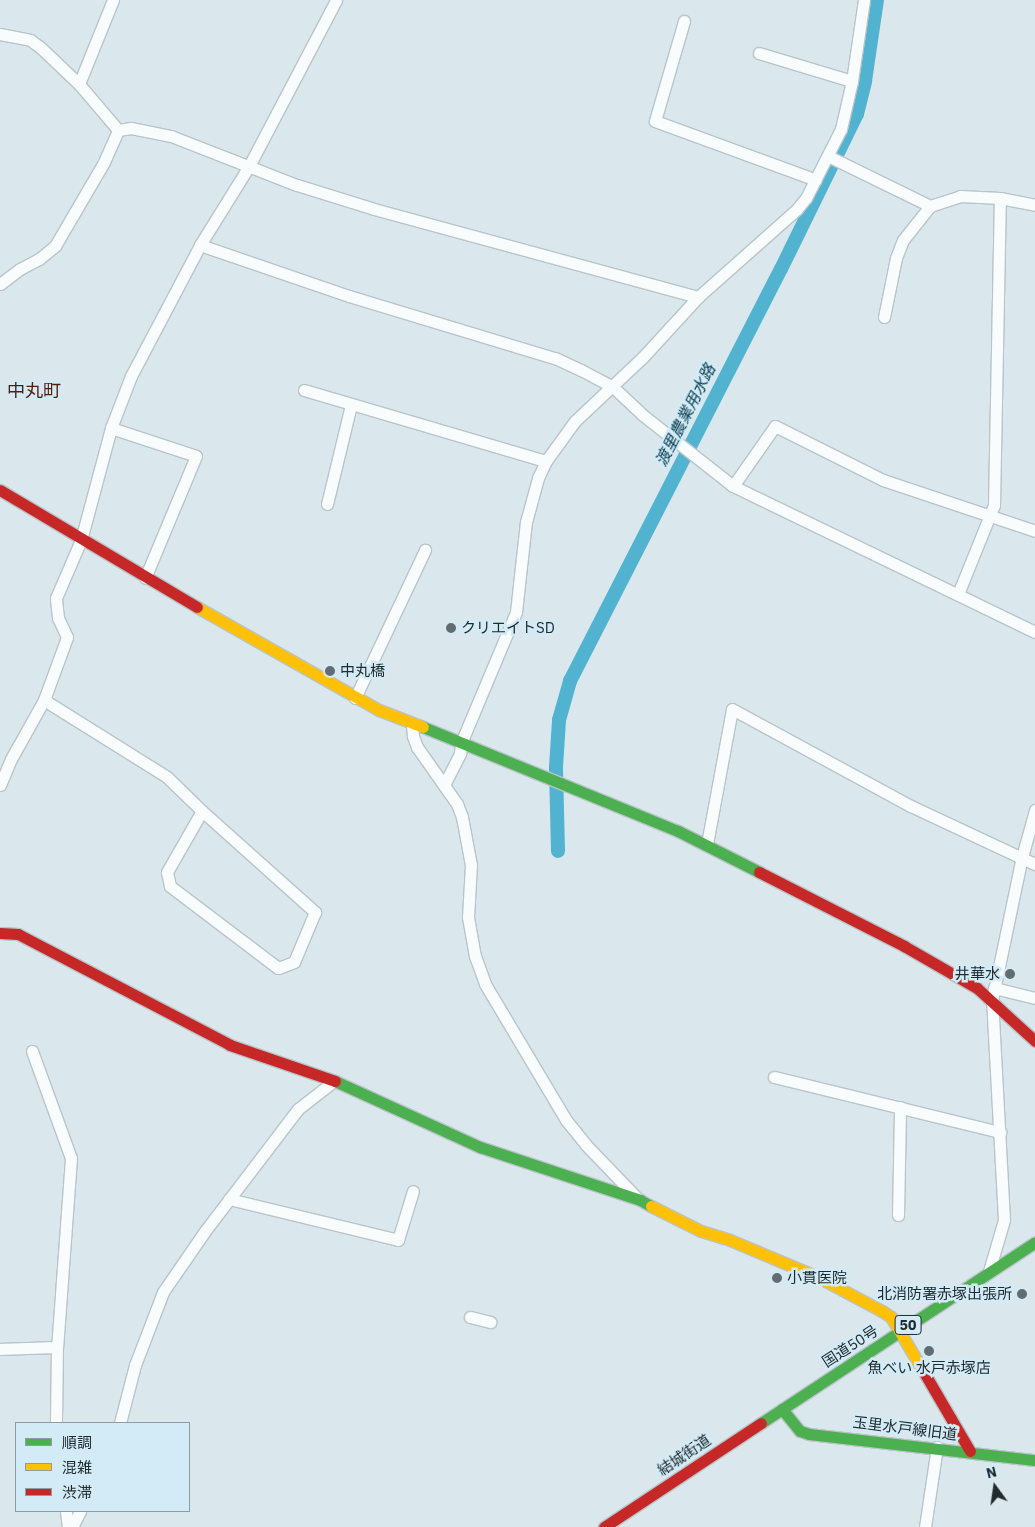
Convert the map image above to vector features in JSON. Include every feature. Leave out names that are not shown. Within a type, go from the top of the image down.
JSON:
[{"type":"main road","points":[[0,490],[144,578],[355,698],[412,725],[569,785],[707,844],[934,962],[977,988],[1035,1041]]},
{"type":"main road","points":[[0,933],[18,934],[230,1046],[334,1082],[480,1147],[640,1200],[701,1231],[730,1240],[818,1277],[889,1315],[970,1452]]},
{"type":"main road","name":"国道50号","points":[[782,1409],[1035,1242]]},
{"type":"main road","name":"玉里水戸線旧道","points":[[782,1409],[800,1431],[809,1434],[937,1447],[1035,1460]]},
{"type":"main road","name":"結城街道","points":[[604,1527],[782,1409]]},
{"type":"main road","points":[[623,1514],[629,1527]]},
{"type":"street","points":[[79,84],[112,0]]},
{"type":"street","points":[[0,785],[11,759],[44,700],[67,637],[58,618],[56,598],[81,540],[110,428],[131,376],[200,245],[249,166],[336,0]]},
{"type":"street","points":[[444,785],[460,753],[461,743],[516,612],[526,522],[538,478],[546,461],[575,421],[613,387],[698,297],[797,209],[816,180],[833,159],[852,81],[864,0]]},
{"type":"street","points":[[684,21],[655,121],[816,180]]},
{"type":"street","points":[[0,34],[30,40],[79,84],[118,130]]},
{"type":"street","points":[[759,53],[852,81]]},
{"type":"street","points":[[118,130],[131,128],[171,136],[297,185],[439,228],[698,297]]},
{"type":"street","points":[[0,284],[20,269],[39,259],[55,246],[104,162],[118,130]]},
{"type":"street","points":[[833,159],[930,206]]},
{"type":"street","points":[[884,317],[896,258],[903,240],[930,206],[960,196],[1000,198],[1035,205]]},
{"type":"street","points":[[958,594],[994,505],[1000,198]]},
{"type":"street","points":[[200,245],[349,296],[555,358],[613,387],[689,452],[733,486],[1035,632]]},
{"type":"street","points":[[304,390],[546,461]]},
{"type":"street","points":[[327,504],[350,405]]},
{"type":"street","points":[[733,486],[775,426],[884,480],[1035,531]]},
{"type":"street","points":[[110,428],[196,456],[144,578]]},
{"type":"street","points":[[355,698],[425,550]]},
{"type":"street","points":[[44,700],[167,777],[202,812],[315,912],[294,962],[278,968],[170,886],[167,872],[202,812]]},
{"type":"street","points":[[707,844],[732,708],[911,806],[1035,864]]},
{"type":"street","points":[[412,725],[413,736],[418,747],[457,804],[467,836],[471,865],[468,917],[475,956],[485,984],[505,1021],[566,1120],[586,1145],[640,1200]]},
{"type":"street","points":[[988,1273],[1004,1220],[992,1000],[1022,857],[1035,810]]},
{"type":"street","points":[[994,988],[1035,998]]},
{"type":"street","points":[[32,1051],[71,1158],[57,1347],[56,1422]]},
{"type":"street","points":[[774,1076],[1000,1132]]},
{"type":"street","points":[[120,1422],[135,1365],[163,1292],[229,1199],[298,1109],[334,1082]]},
{"type":"street","points":[[898,1215],[900,1107]]},
{"type":"street","points":[[229,1199],[398,1240],[413,1192]]},
{"type":"street","points":[[470,1317],[490,1322]]},
{"type":"street","points":[[0,1349],[57,1347]]},
{"type":"street","points":[[925,1527],[937,1447]]},
{"type":"street","points":[[66,1512],[68,1527]]},
{"type":"street","points":[[72,1527],[80,1512]]},
{"type":"waterway","name":"渡里農業用水路","points":[[558,851],[556,767],[559,720],[570,681],[781,269],[857,114],[865,81],[877,0]]},
{"type":"traffic: fast","points":[[423,727],[678,831],[759,872]]},
{"type":"traffic: fast","points":[[335,1081],[480,1147],[640,1200],[651,1206]]},
{"type":"traffic: fast","points":[[761,1423],[1035,1242]]},
{"type":"traffic: fast","points":[[782,1409],[800,1431],[809,1434],[1035,1460]]},
{"type":"traffic: slow","points":[[197,607],[379,710],[423,727]]},
{"type":"traffic: slow","points":[[651,1206],[701,1231],[730,1240],[818,1277],[882,1311],[891,1317],[922,1369]]},
{"type":"traffic: jam","points":[[0,490],[197,607]]},
{"type":"traffic: jam","points":[[759,872],[904,946],[977,988],[1035,1041]]},
{"type":"traffic: jam","points":[[0,933],[18,934],[230,1045],[335,1081]]},
{"type":"traffic: jam","points":[[922,1369],[970,1451]]},
{"type":"traffic: jam","points":[[604,1527],[761,1423]]},
{"type":"place","name":"クリエイトSD","points":[[451,628]]},
{"type":"place","name":"中丸橋","points":[[330,671]]},
{"type":"place","name":"井華水","points":[[1010,974]]},
{"type":"place","name":"小貫医院","points":[[777,1278]]},
{"type":"place","name":"北消防署赤塚出張所","points":[[1022,1294]]},
{"type":"place","name":"魚べい 水戸赤塚店","points":[[929,1351]]},
{"type":"district","name":"中丸町","points":[[34,391]]}]
